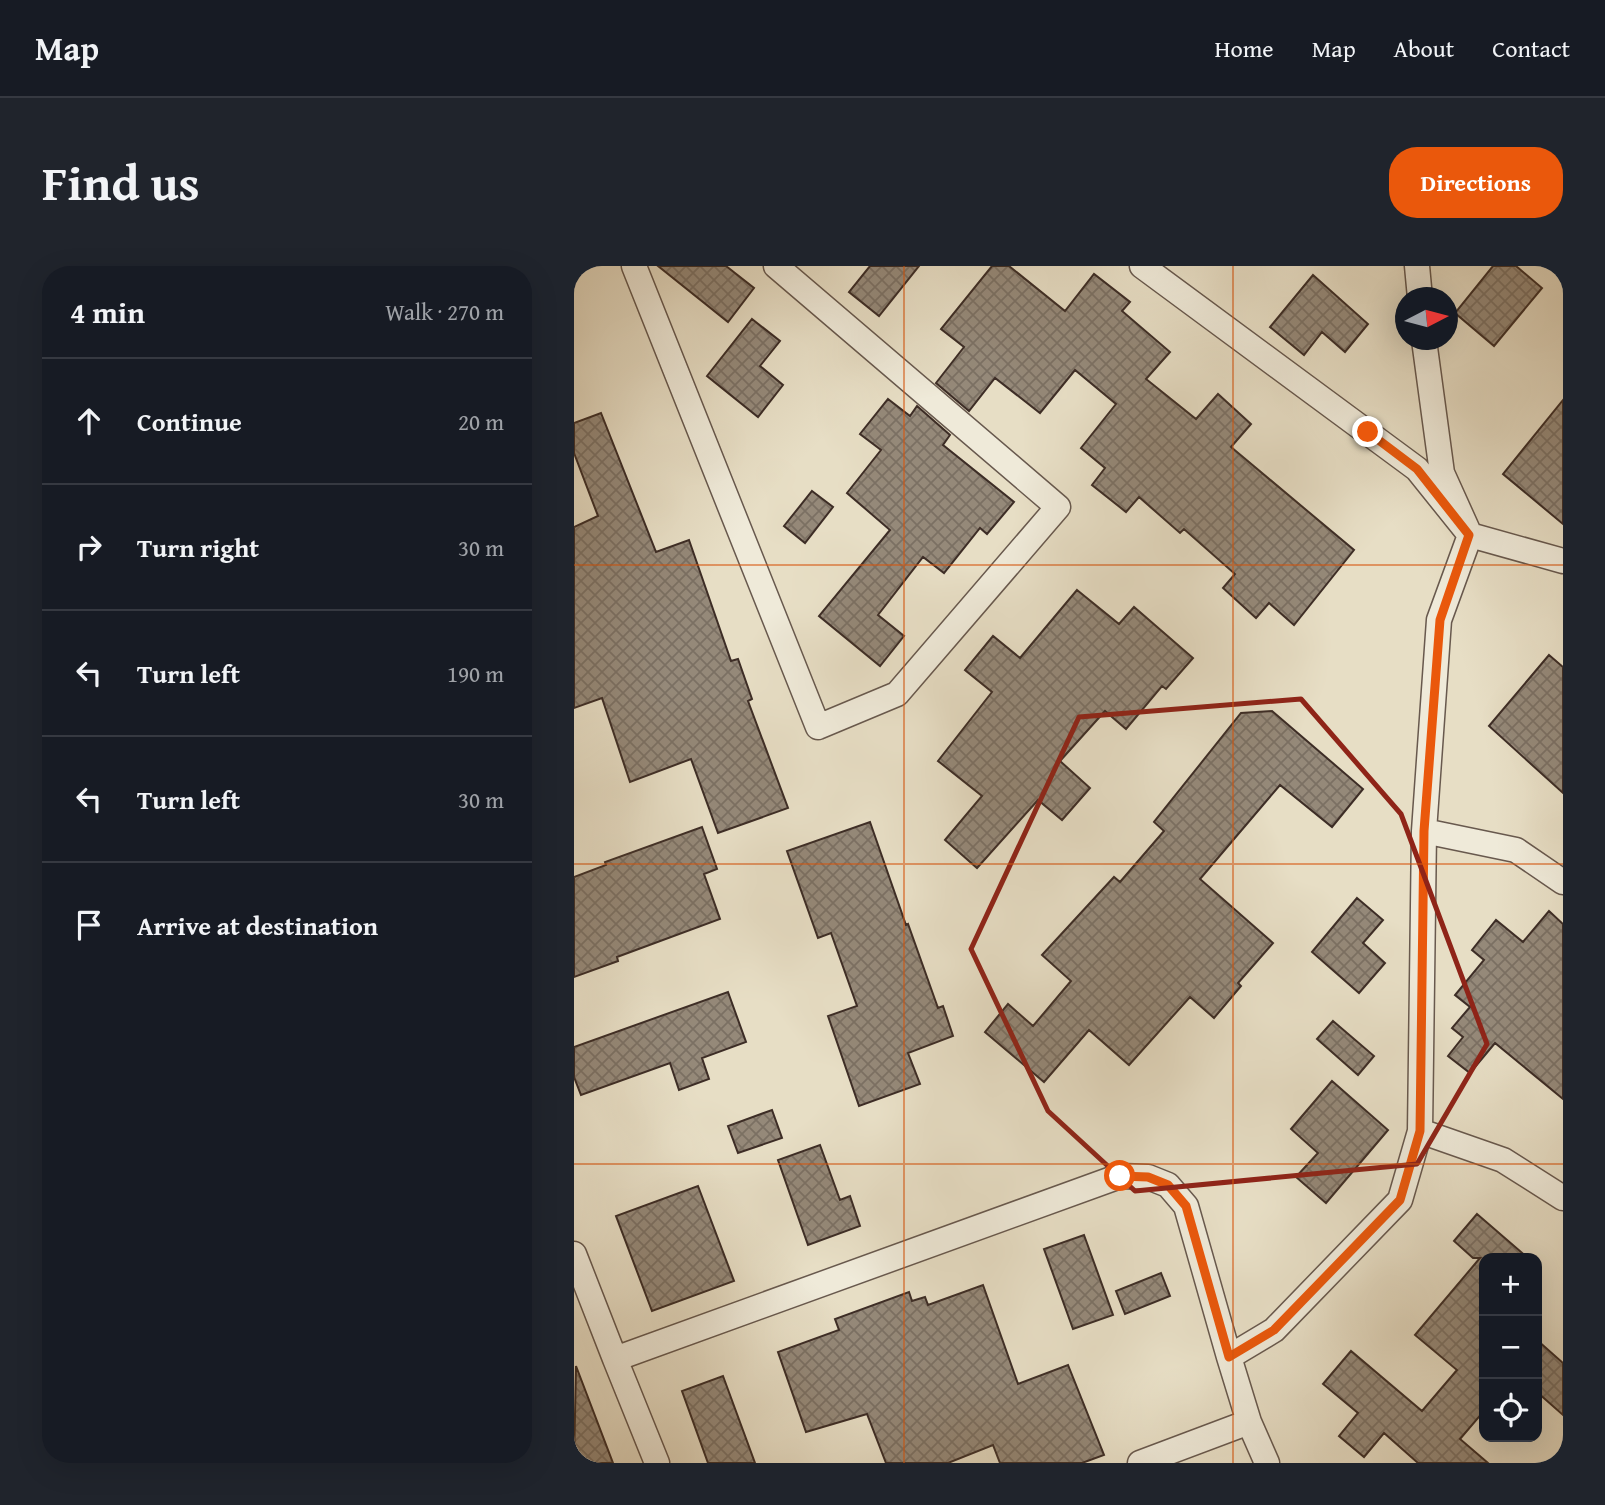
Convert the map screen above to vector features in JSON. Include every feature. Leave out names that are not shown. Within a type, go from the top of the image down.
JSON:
[{"type":"street","points":[[634,266],[818,727],[897,694],[1058,507],[776,266]]},
{"type":"street","points":[[1142,266],[1417,469],[1469,535],[1563,561]]},
{"type":"street","points":[[1417,266],[1419,287]]},
{"type":"street","points":[[1229,1357],[1274,1330],[1400,1200],[1420,1131],[1424,831],[1440,620],[1469,535],[1442,473],[1425,350]]},
{"type":"street","points":[[1424,831],[1516,850],[1563,882]]},
{"type":"street","points":[[1420,1131],[1503,1160],[1563,1199]]},
{"type":"street","points":[[615,1359],[1120,1176],[1148,1177],[1168,1185],[1186,1206],[1249,1422],[1267,1463]]},
{"type":"street","points":[[574,1254],[657,1463]]},
{"type":"street","points":[[1140,1463],[1249,1422]]},
{"type":"highlighted area","points":[[1301,699],[1401,814],[1487,1044],[1417,1164],[1135,1191],[1048,1111],[971,949],[1079,717]]},
{"type":"building","points":[[658,266],[726,266],[754,288],[728,322]]},
{"type":"building","points":[[870,266],[919,266],[879,316],[849,292]]},
{"type":"building","points":[[992,266],[1009,266],[1065,311],[1094,274],[1130,302],[1122,311],[1170,352],[1146,379],[1196,419],[1218,394],[1251,424],[1231,447],[1354,550],[1294,625],[1269,603],[1256,618],[1223,588],[1235,574],[1184,529],[1180,533],[1139,497],[1126,512],[1092,485],[1105,468],[1081,448],[1116,404],[1075,370],[1040,413],[995,378],[969,411],[936,383],[964,347],[941,329]]},
{"type":"building","points":[[1493,266],[1516,266],[1542,288],[1494,346],[1458,316],[1458,309]]},
{"type":"building","points":[[1313,275],[1368,324],[1345,352],[1322,332],[1304,355],[1270,327]]},
{"type":"building","points":[[752,319],[780,341],[760,366],[783,385],[758,417],[707,376]]},
{"type":"building","points":[[888,399],[910,416],[917,406],[950,435],[943,445],[1014,502],[987,534],[980,528],[944,573],[923,557],[878,615],[904,636],[880,666],[819,616],[890,530],[847,493],[881,450],[860,434]]},
{"type":"building","points":[[1563,400],[1563,524],[1503,474]]},
{"type":"building","points":[[601,413],[656,552],[689,540],[731,661],[738,659],[752,699],[748,701],[788,808],[718,833],[691,759],[630,782],[602,698],[574,708],[574,527],[598,516],[574,453],[574,423]]},
{"type":"building","points":[[812,491],[833,507],[805,543],[784,526]]},
{"type":"building","points":[[1077,590],[1119,624],[1134,607],[1193,658],[1166,689],[1162,686],[1126,729],[1105,711],[1060,761],[1090,788],[1062,820],[1038,800],[977,868],[945,840],[982,796],[938,761],[992,692],[965,670],[993,636],[1020,658]]},
{"type":"building","points":[[1549,655],[1563,667],[1563,793],[1489,726]]},
{"type":"building","points":[[1272,711],[1363,789],[1332,827],[1280,785],[1200,879],[1273,943],[1238,983],[1241,986],[1214,1018],[1190,997],[1129,1065],[1089,1030],[1044,1082],[985,1032],[1008,1004],[1033,1026],[1071,981],[1042,955],[1114,877],[1120,882],[1164,831],[1154,822],[1241,713]]},
{"type":"building","points":[[870,822],[938,1008],[943,1006],[953,1036],[908,1053],[920,1084],[859,1106],[828,1016],[857,1006],[831,933],[818,938],[787,851]]},
{"type":"building","points":[[702,827],[717,869],[704,874],[720,919],[617,957],[618,961],[574,977],[574,877],[606,865],[605,862]]},
{"type":"building","points":[[1357,898],[1383,920],[1363,943],[1385,963],[1359,993],[1312,952]]},
{"type":"building","points":[[1549,911],[1563,924],[1563,1099],[1495,1043],[1470,1073],[1448,1056],[1463,1037],[1452,1028],[1470,1007],[1455,995],[1484,960],[1472,950],[1496,920],[1523,942]]},
{"type":"building","points":[[728,992],[746,1042],[702,1058],[709,1079],[679,1090],[670,1063],[581,1095],[574,1077],[574,1047]]},
{"type":"building","points":[[1333,1021],[1374,1056],[1358,1075],[1317,1039]]},
{"type":"building","points":[[1332,1081],[1388,1130],[1326,1203],[1296,1177],[1318,1153],[1291,1129]]},
{"type":"building","points":[[772,1110],[782,1138],[738,1153],[728,1126]]},
{"type":"building","points":[[820,1145],[840,1200],[850,1196],[860,1226],[808,1245],[778,1160]]},
{"type":"building","points":[[698,1186],[734,1281],[652,1311],[616,1216]]},
{"type":"building","points":[[1477,1214],[1522,1253],[1479,1253],[1479,1258],[1473,1258],[1454,1241]]},
{"type":"building","points":[[1084,1235],[1113,1315],[1073,1329],[1044,1249]]},
{"type":"building","points":[[1479,1259],[1479,1417],[1460,1439],[1488,1463],[1418,1463],[1384,1433],[1364,1457],[1339,1436],[1358,1413],[1323,1384],[1351,1351],[1422,1411],[1457,1370],[1415,1335]]},
{"type":"building","points":[[1161,1273],[1170,1296],[1125,1314],[1116,1291]]},
{"type":"building","points":[[983,1285],[1018,1384],[1068,1365],[1104,1455],[1082,1463],[1000,1463],[993,1445],[948,1463],[886,1463],[867,1414],[806,1432],[778,1352],[839,1330],[835,1319],[909,1292],[912,1301],[925,1297],[928,1305]]},
{"type":"building","points":[[1542,1344],[1563,1363],[1563,1415],[1542,1396]]},
{"type":"building","points":[[576,1366],[613,1463],[574,1463]]},
{"type":"building","points":[[723,1376],[755,1463],[708,1463],[682,1391]]},
{"type":"route","points":[[1120,1176],[1148,1177],[1168,1185],[1186,1206],[1229,1357],[1274,1330],[1400,1200],[1420,1131],[1424,831],[1440,620],[1469,535],[1417,469],[1368,432]]}]
